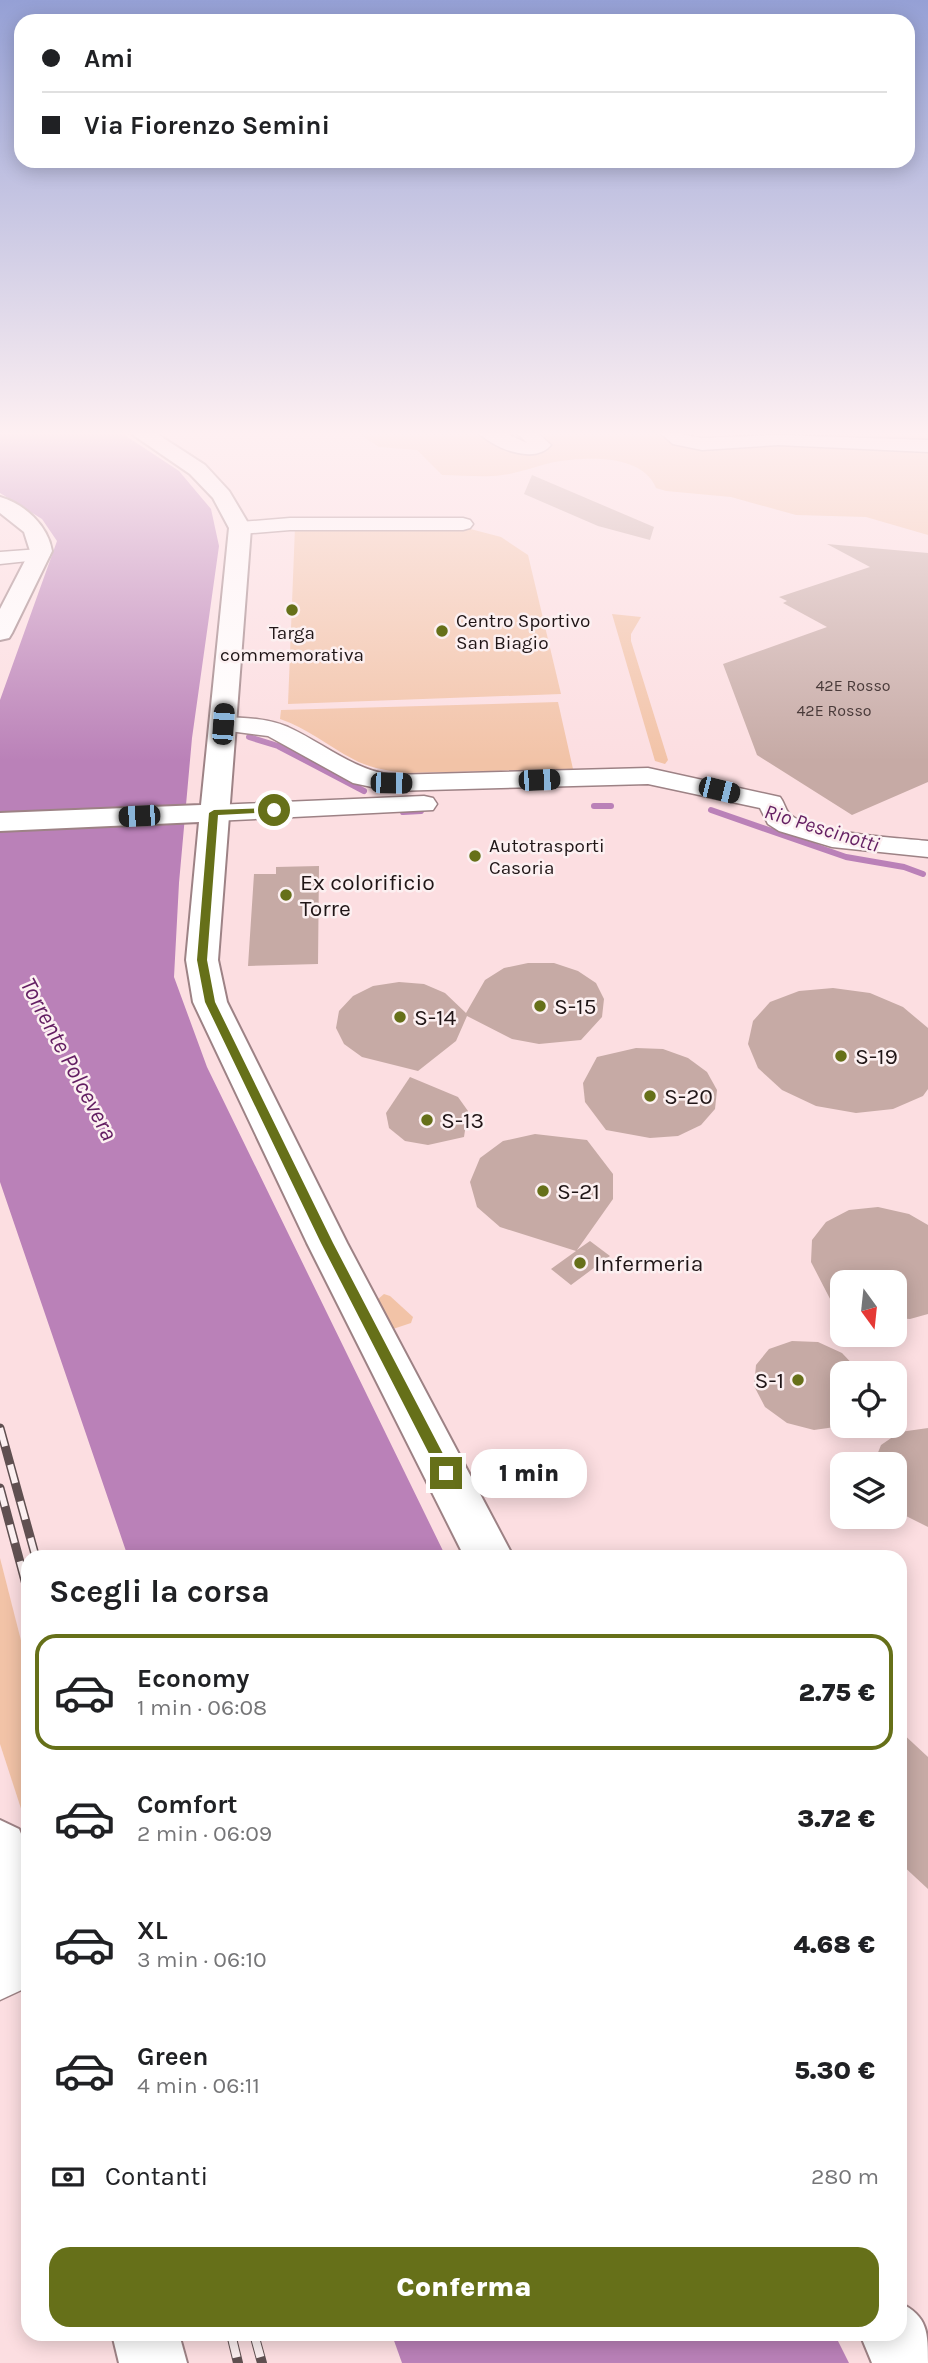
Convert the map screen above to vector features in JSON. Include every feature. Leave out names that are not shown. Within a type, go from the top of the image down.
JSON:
[{"type":"main road","points":[[0,633],[40,555],[41,545],[35,540]]},
{"type":"main road","points":[[239,540],[223,724],[199,814],[202,960],[210,1002],[327,1243],[486,1550]]},
{"type":"main road","points":[[0,822],[199,814]]},
{"type":"main road","points":[[0,1847],[21,1921]]},
{"type":"main road","points":[[147,2341],[153,2363]]},
{"type":"main road","points":[[897,2341],[908,2363]]},
{"type":"street","points":[[0,558],[40,555]]},
{"type":"street","points":[[223,724],[259,726],[277,731],[362,778],[391,783],[648,776],[771,803],[777,818],[789,825],[923,862]]},
{"type":"street","points":[[199,814],[662,794]]},
{"type":"street","points":[[0,1974],[21,1960]]},
{"type":"shaded area","points":[[294,540],[506,540],[528,555],[561,694],[288,704]]},
{"type":"shaded area","points":[[612,614],[641,617],[631,634],[631,641],[668,760],[665,764],[655,761]]},
{"type":"shaded area","points":[[558,702],[573,769],[407,773],[386,770],[359,762],[280,719],[281,710]]},
{"type":"shaded area","points":[[384,1294],[390,1296],[413,1317],[411,1323],[393,1329],[377,1304],[377,1300]]},
{"type":"shaded area","points":[[0,1558],[21,1640],[21,1808],[0,1744]]},
{"type":"water","name":"Torrente Polcevera","points":[[218,540],[192,738],[174,977],[207,1067],[443,1550],[126,1550],[0,1182],[0,700],[57,541]]},
{"type":"water","points":[[394,2341],[838,2341],[849,2363],[402,2363]]},
{"type":"building","points":[[827,544],[928,553],[928,782],[852,815],[757,755],[723,664],[827,627],[783,603],[787,601],[779,597],[870,567]]},
{"type":"building","name":"Ex colorificio Torre","points":[[319,866],[318,964],[248,966],[254,874],[276,874],[276,867]]},
{"type":"building","points":[[528,963],[554,963],[578,971],[596,983],[604,999],[602,1017],[581,1040],[539,1044],[512,1039],[467,1016],[456,1041],[418,1071],[362,1057],[344,1044],[336,1028],[339,1011],[353,996],[373,986],[399,982],[424,984],[445,993],[466,1013],[485,980],[504,968]]},
{"type":"building","name":"S-19","points":[[833,988],[870,993],[903,1007],[928,1028],[928,1089],[923,1096],[893,1109],[856,1113],[816,1106],[782,1090],[758,1068],[748,1044],[753,1021],[770,1002],[799,991]]},
{"type":"building","name":"S-20","points":[[636,1048],[663,1049],[688,1058],[707,1072],[717,1090],[715,1109],[701,1125],[678,1136],[650,1138],[606,1130],[585,1102],[583,1083],[597,1057]]},
{"type":"building","name":"S-13","points":[[410,1077],[458,1097],[468,1111],[464,1137],[428,1145],[405,1141],[389,1128],[386,1113]]},
{"type":"building","name":"S-21","points":[[535,1134],[587,1140],[613,1174],[613,1199],[577,1250],[590,1241],[610,1256],[571,1285],[551,1269],[576,1251],[500,1227],[477,1207],[470,1182],[480,1158],[503,1141]]},
{"type":"building","points":[[878,1207],[909,1214],[928,1225],[928,1314],[907,1319],[907,1270],[830,1270],[830,1299],[811,1262],[812,1240],[826,1222],[849,1210]]},
{"type":"building","name":"S-1","points":[[792,1341],[818,1342],[842,1353],[850,1361],[830,1361],[830,1428],[814,1430],[787,1423],[765,1407],[754,1386],[756,1365],[769,1349]]},
{"type":"building","points":[[928,1428],[928,1527],[907,1516],[907,1452],[878,1452],[881,1445],[891,1438],[907,1438],[907,1431]]},
{"type":"building","points":[[907,1738],[928,1757],[928,1889],[907,1870]]},
{"type":"waterway","name":"Rio Pescinotti","points":[[249,737],[278,746],[364,791]]},
{"type":"waterway","name":"Rio Pescinotti","points":[[594,806],[611,806]]},
{"type":"waterway","name":"Rio Pescinotti","points":[[711,810],[846,857],[904,867],[923,874]]},
{"type":"waterway","name":"Rio Pescinotti","points":[[403,812],[421,811]]},
{"type":"railway","points":[[0,1428],[34,1550]]},
{"type":"railway","points":[[0,1488],[21,1566]]},
{"type":"railway","points":[[233,2341],[238,2363]]},
{"type":"railway","points":[[256,2341],[262,2363]]},
{"type":"place","name":"Targa commemorativa","points":[[292,610]]},
{"type":"place","name":"Centro Sportivo San Biagio","points":[[442,631]]},
{"type":"place","name":"Autotrasporti Casoria","points":[[475,856]]},
{"type":"place","name":"Ex colorificio Torre","points":[[286,895]]},
{"type":"place","name":"S-15","points":[[540,1006]]},
{"type":"place","name":"S-14","points":[[400,1017]]},
{"type":"place","name":"S-19","points":[[841,1056]]},
{"type":"place","name":"S-20","points":[[650,1096]]},
{"type":"place","name":"S-13","points":[[427,1120]]},
{"type":"place","name":"S-21","points":[[543,1191]]},
{"type":"place","name":"Infermeria","points":[[580,1263]]},
{"type":"place","name":"S-1","points":[[798,1380]]},
{"type":"route","points":[[274,810],[214,813],[202,960],[204,981],[210,1002],[327,1243],[446,1473]]}]
